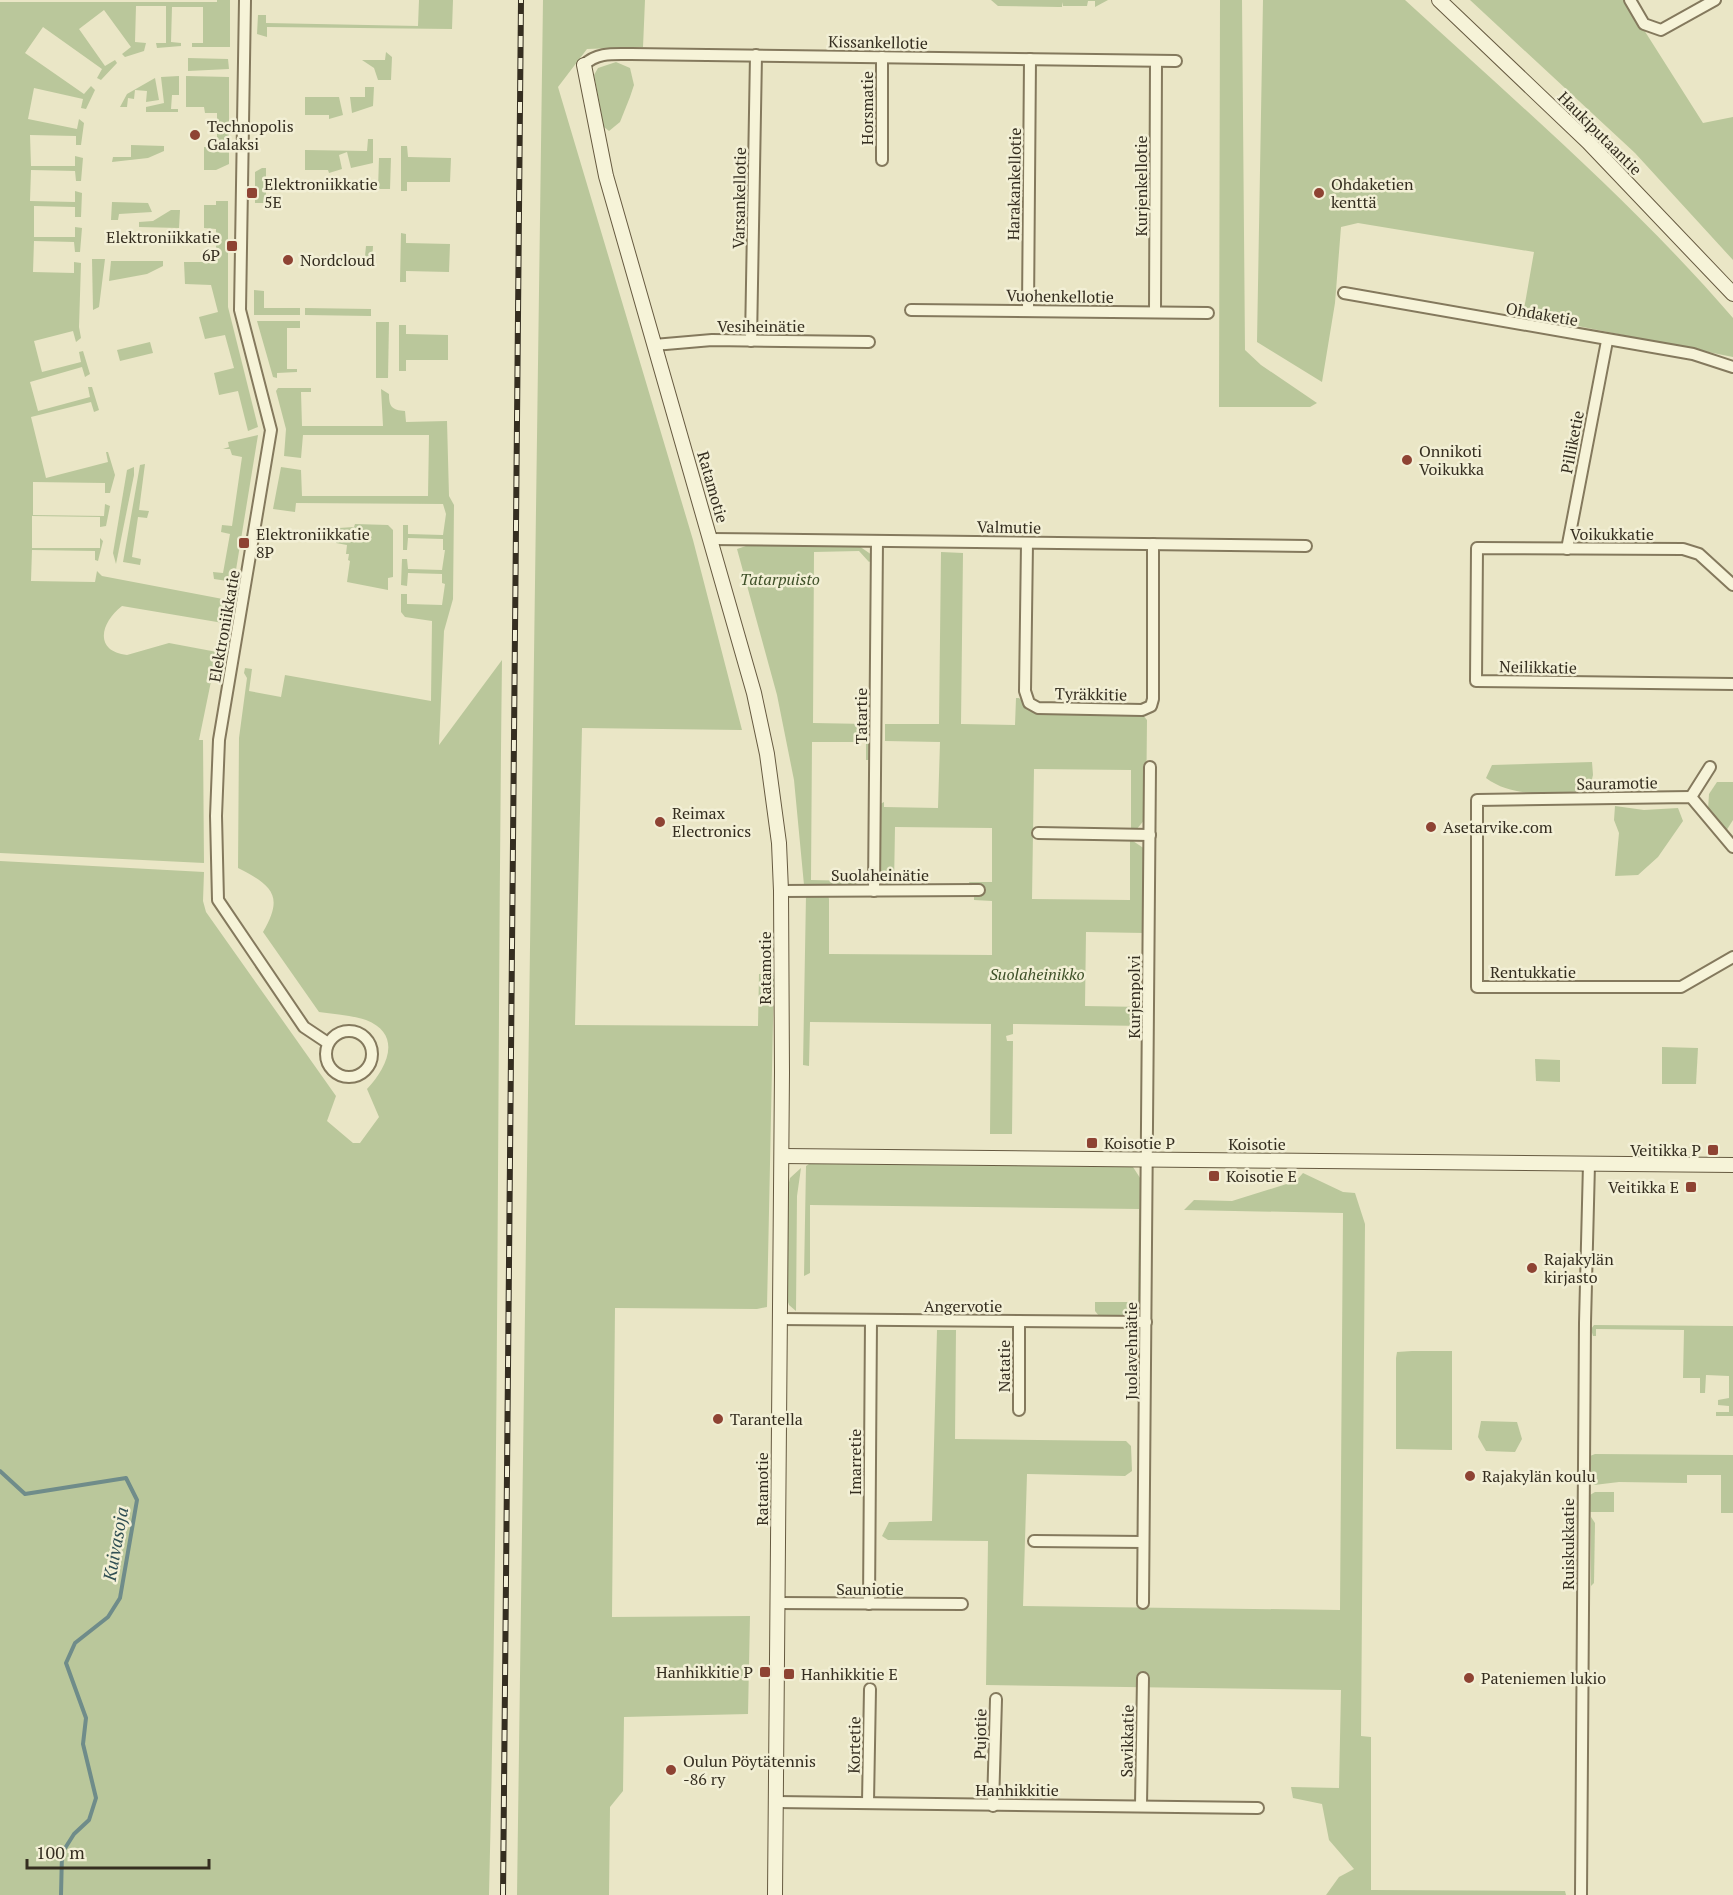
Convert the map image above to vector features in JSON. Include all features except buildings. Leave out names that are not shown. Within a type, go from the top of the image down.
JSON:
[{"type":"street","name":"Elektroniikkatie","points":[[244,0],[240,310],[271,430],[219,740],[216,816],[218,900],[304,1027],[328,1043]]},
{"type":"street","name":"Haukiputaantie","points":[[1438,0],[1588,142],[1733,294]]},
{"type":"street","points":[[1630,0],[1644,24],[1661,30],[1715,0]]},
{"type":"street","name":"Kissankellotie","points":[[584,65],[591,58],[602,55],[1176,61]]},
{"type":"street","name":"Varsankellotie","points":[[751,341],[756,56]]},
{"type":"street","name":"Horsmatie","points":[[882,57],[882,160]]},
{"type":"street","name":"Harakankellotie","points":[[1028,310],[1030,59]]},
{"type":"street","name":"Kurjenkellotie","points":[[1155,312],[1156,61]]},
{"type":"street","name":"Ratamotie","points":[[584,65],[606,176],[754,693],[767,754],[779,843],[782,1156],[775,1895]]},
{"type":"street","name":"Ohdaketie","points":[[1344,293],[1607,341],[1693,354],[1733,367]]},
{"type":"street","name":"Vuohenkellotie","points":[[911,310],[1208,313]]},
{"type":"street","name":"Vesiheinätie","points":[[654,345],[751,341],[869,342]]},
{"type":"street","name":"Pilliketie","points":[[1567,549],[1607,341]]},
{"type":"street","name":"Valmutie","points":[[711,539],[1306,546]]},
{"type":"street","name":"Tatartie","points":[[874,891],[877,541]]},
{"type":"street","name":"Tyräkkitie","points":[[1027,543],[1025,691],[1029,703],[1038,708],[1142,710],[1151,706],[1153,699],[1153,544]]},
{"type":"street","name":"Voikukkatie","points":[[1477,548],[1683,549],[1699,554],[1733,585]]},
{"type":"street","name":"Neilikkatie","points":[[1477,548],[1476,681],[1733,684]]},
{"type":"street","name":"Kurjenpolvi","points":[[1148,1160],[1150,767]]},
{"type":"street","points":[[1710,767],[1691,797],[1733,847]]},
{"type":"street","name":"Sauramotie","points":[[1477,800],[1691,797]]},
{"type":"street","name":"Rentukkatie","points":[[1477,800],[1477,987],[1681,987],[1733,957]]},
{"type":"street","points":[[1038,832],[1150,835]]},
{"type":"street","name":"Suolaheinätie","points":[[781,891],[979,890]]},
{"type":"street","points":[[343,1031],[362,1035],[370,1046],[369,1065],[360,1074],[341,1076],[327,1063],[328,1043],[343,1031]]},
{"type":"street","name":"Koisotie","points":[[782,1156],[1733,1165]]},
{"type":"street","name":"Juolavehnätie","points":[[1143,1603],[1148,1160]]},
{"type":"street","name":"Ruiskukkatie","points":[[1584,1893],[1585,1323],[1589,1164]]},
{"type":"street","name":"Angervotie","points":[[780,1319],[1146,1322]]},
{"type":"street","name":"Imarretie","points":[[869,1604],[871,1320]]},
{"type":"street","name":"Natatie","points":[[1019,1321],[1019,1410]]},
{"type":"street","points":[[1035,1541],[1143,1542]]},
{"type":"street","name":"Sauniotie","points":[[777,1603],[962,1604]]},
{"type":"street","name":"Savikkatie","points":[[1141,1805],[1143,1678]]},
{"type":"street","name":"Kortetie","points":[[868,1802],[870,1689]]},
{"type":"street","name":"Pujotie","points":[[993,1806],[996,1699]]},
{"type":"street","name":"Hanhikkitie","points":[[776,1802],[1258,1808]]},
{"type":"green space","points":[[217,0],[230,0],[230,47],[192,47],[192,43],[203,43],[203,7],[172,7],[171,42],[181,43],[181,46],[157,48],[156,43],[166,43],[166,6],[136,6],[135,42],[146,43],[144,51],[125,57],[122,54],[131,47],[104,10],[79,29],[105,66],[115,60],[117,63],[101,80],[97,78],[102,69],[43,27],[25,53],[84,94],[91,86],[95,90],[86,109],[81,108],[83,99],[34,88],[28,119],[77,129],[79,119],[84,123],[81,145],[76,145],[76,136],[30,135],[31,166],[75,166],[75,156],[83,158],[81,181],[76,181],[75,171],[31,170],[30,201],[75,202],[75,191],[82,193],[81,217],[75,217],[75,207],[34,206],[34,237],[75,237],[75,227],[82,228],[80,252],[75,252],[74,242],[34,241],[33,272],[74,273],[74,262],[81,263],[79,327],[81,338],[76,342],[73,331],[34,341],[42,372],[81,362],[79,352],[83,351],[90,374],[85,377],[82,367],[30,382],[38,411],[90,397],[88,387],[92,387],[99,410],[94,412],[91,402],[31,417],[46,478],[108,462],[106,452],[108,452],[115,475],[110,493],[105,493],[105,483],[33,482],[33,515],[104,516],[105,504],[110,506],[106,526],[100,527],[100,517],[32,516],[32,548],[100,548],[100,538],[103,541],[98,561],[95,560],[95,551],[32,550],[31,581],[95,582],[97,571],[102,576],[228,600],[229,607],[226,607],[223,623],[122,606],[109,620],[104,635],[109,648],[127,655],[169,643],[217,652],[199,740],[203,740],[204,863],[0,853],[0,2],[217,2]]},
{"type":"green space","points":[[419,0],[453,0],[452,29],[267,27],[267,37],[257,34],[258,15],[266,15],[266,23],[418,26]]},
{"type":"green space","points":[[543,0],[645,0],[643,47],[587,49],[558,87],[693,540],[742,730],[582,728],[575,1025],[758,1026],[759,974],[774,974],[767,1307],[757,1309],[615,1308],[612,1617],[750,1616],[748,1714],[624,1717],[623,1791],[610,1807],[609,1895],[517,1895]]},
{"type":"green space","points":[[991,0],[1108,0],[1095,7],[1095,1],[1088,1],[1087,6],[1063,6],[1062,2],[1062,7],[1059,7],[998,6]]},
{"type":"green space","points":[[1220,0],[1242,0],[1245,350],[1261,365],[1317,403],[1310,407],[1219,407]]},
{"type":"green space","points":[[1263,0],[1405,0],[1574,154],[1695,275],[1733,318],[1733,357],[1523,315],[1534,252],[1358,223],[1341,227],[1335,303],[1322,382],[1257,342]]},
{"type":"green space","points":[[1470,0],[1625,0],[1703,123],[1733,117],[1733,260],[1635,153]]},
{"type":"green space","points":[[386,52],[392,57],[391,80],[378,80],[374,68],[362,60],[385,60]]},
{"type":"green space","points":[[188,58],[228,59],[229,69],[188,71]]},
{"type":"green space","points":[[616,62],[630,68],[634,85],[620,122],[609,131],[604,127],[594,75],[598,68]]},
{"type":"green space","points":[[179,76],[179,95],[172,95],[171,109],[178,109],[178,112],[146,112],[146,107],[164,103],[161,77]]},
{"type":"green space","points":[[186,76],[229,77],[229,164],[216,170],[204,170],[204,147],[217,147],[217,113],[205,113],[204,107],[186,107]]},
{"type":"green space","points":[[155,78],[159,100],[146,102],[147,91],[135,90],[134,99],[128,98],[127,107],[120,107],[127,94]]},
{"type":"green space","points":[[365,87],[374,87],[373,106],[352,113],[350,97],[365,97]]},
{"type":"green space","points":[[305,97],[339,97],[343,115],[329,119],[329,115],[305,115]]},
{"type":"green space","points":[[368,139],[373,139],[373,163],[351,168],[347,152],[339,155],[342,169],[329,173],[328,170],[305,170],[305,150],[367,151]]},
{"type":"green space","points":[[131,145],[164,146],[164,151],[148,158],[112,162],[113,157],[131,157]]},
{"type":"green space","points":[[401,146],[407,146],[408,157],[451,158],[450,182],[407,182],[407,191],[401,191]]},
{"type":"green space","points":[[379,158],[391,158],[390,189],[378,189]]},
{"type":"green space","points":[[266,168],[266,203],[255,203],[255,172]]},
{"type":"green space","points":[[216,201],[228,201],[228,307],[258,427],[248,431],[238,391],[219,395],[214,373],[234,368],[225,335],[205,339],[199,317],[218,312],[211,285],[185,284],[184,262],[216,262],[216,229],[204,228],[204,205],[216,205]]},
{"type":"green space","points":[[112,202],[148,203],[152,212],[119,214],[118,220],[111,220]]},
{"type":"green space","points":[[171,210],[180,210],[179,228],[139,227],[139,222],[153,221]]},
{"type":"green space","points":[[401,233],[406,234],[406,243],[450,244],[449,272],[406,271],[406,282],[400,282]]},
{"type":"green space","points":[[366,246],[373,246],[372,267],[324,267],[324,256],[365,256]]},
{"type":"green space","points":[[92,259],[105,259],[99,307],[93,310]]},
{"type":"green space","points":[[111,261],[163,261],[163,266],[147,274],[109,281]]},
{"type":"green space","points":[[254,290],[264,291],[264,308],[300,308],[300,315],[254,315]]},
{"type":"green space","points":[[305,308],[371,309],[371,316],[305,315]]},
{"type":"green space","points":[[257,321],[300,321],[300,328],[287,328],[287,369],[297,369],[297,372],[277,373],[277,378],[273,377]]},
{"type":"green space","points":[[376,322],[389,322],[388,378],[376,378]]},
{"type":"green space","points":[[399,325],[406,325],[406,334],[448,335],[448,360],[406,360],[406,371],[399,371]]},
{"type":"green space","points":[[150,342],[153,353],[120,361],[117,350]]},
{"type":"green space","points":[[278,388],[311,388],[311,392],[301,392],[302,426],[383,426],[381,389],[389,394],[392,407],[405,411],[406,422],[447,421],[449,496],[454,505],[453,599],[444,631],[439,745],[502,660],[496,1432],[489,1895],[0,1895],[0,861],[204,872],[203,901],[206,912],[336,1096],[327,1121],[353,1143],[360,1143],[379,1117],[367,1089],[380,1072],[388,1053],[385,1034],[378,1026],[366,1020],[319,1012],[263,932],[273,909],[271,893],[259,880],[238,868],[239,738],[247,678],[244,673],[245,668],[252,669],[249,691],[281,697],[285,675],[431,701],[432,621],[405,617],[401,612],[401,594],[407,594],[407,604],[442,605],[445,584],[442,583],[442,574],[408,573],[407,586],[401,585],[402,559],[407,559],[408,569],[442,570],[445,550],[443,550],[443,539],[408,538],[407,550],[403,550],[403,525],[408,525],[408,534],[443,535],[446,514],[443,504],[296,503],[295,512],[273,509],[281,467],[301,470],[302,496],[428,496],[429,435],[303,435],[301,458],[284,456],[286,429],[276,391]]},
{"type":"green space","points":[[258,435],[234,582],[214,579],[213,572],[223,573],[230,534],[221,532],[222,525],[232,526],[242,457],[232,455],[230,449],[223,449],[229,447],[228,442]]},
{"type":"green space","points":[[145,464],[139,510],[149,511],[147,518],[138,517],[132,557],[141,559],[140,565],[123,562],[140,465]]},
{"type":"green space","points":[[134,467],[116,564],[113,553],[127,470]]},
{"type":"green space","points":[[355,524],[388,525],[393,530],[393,577],[388,578],[388,590],[347,582],[350,561],[348,560],[349,554],[346,554],[347,545],[336,543],[339,528],[354,527]]},
{"type":"green space","name":"Tatarpuisto","points":[[746,546],[859,546],[872,555],[872,560],[869,562],[859,551],[814,552],[813,723],[867,724],[867,697],[872,699],[871,760],[866,760],[866,742],[812,742],[811,880],[856,881],[856,885],[804,885],[794,780],[777,695],[737,549]]},
{"type":"green space","name":"Suolaheinikko","points":[[941,552],[963,553],[961,724],[1015,725],[1016,698],[1019,698],[1034,712],[1141,713],[1147,720],[1146,818],[1136,830],[1131,829],[1131,770],[1034,769],[1032,899],[1130,900],[1130,839],[1145,849],[1145,933],[1086,932],[1085,1006],[1144,1007],[1144,1026],[1013,1024],[1013,1034],[1006,1036],[1007,1041],[1013,1041],[1012,1134],[990,1134],[991,1024],[810,1022],[809,1066],[803,1065],[806,895],[828,895],[829,954],[992,955],[992,901],[974,900],[974,887],[970,886],[969,882],[992,882],[992,828],[895,827],[894,886],[885,883],[879,872],[880,804],[884,802],[884,807],[938,808],[940,742],[885,741],[885,724],[939,724]]},
{"type":"green space","points":[[1592,762],[1593,775],[1589,791],[1523,792],[1498,785],[1486,778],[1492,765]]},
{"type":"green space","points":[[1717,782],[1733,782],[1733,820],[1726,831],[1708,810],[1709,794]]},
{"type":"green space","points":[[1615,806],[1644,810],[1678,808],[1683,821],[1658,857],[1638,875],[1615,876],[1619,833],[1614,820]]},
{"type":"green space","points":[[1662,1047],[1698,1048],[1696,1084],[1662,1084]]},
{"type":"green space","points":[[1535,1059],[1560,1060],[1560,1082],[1536,1081]]},
{"type":"green space","points":[[809,1164],[1133,1167],[1142,1181],[1140,1308],[1129,1316],[1099,1316],[1095,1311],[1095,1302],[1138,1302],[1139,1209],[810,1205],[810,1273],[804,1276],[806,1166]]},
{"type":"green space","points":[[801,1168],[797,1196],[796,1311],[789,1305],[787,1299],[788,1187],[790,1178]]},
{"type":"green space","points":[[1303,1173],[1343,1192],[1355,1193],[1365,1224],[1361,1736],[1371,1737],[1371,1890],[1565,1891],[1566,1895],[1326,1895],[1339,1877],[1354,1869],[1329,1840],[1322,1804],[1293,1798],[1291,1787],[1339,1788],[1341,1690],[986,1685],[988,1541],[888,1540],[882,1536],[889,1522],[932,1521],[937,1330],[956,1330],[955,1439],[1126,1441],[1131,1446],[1132,1471],[1125,1476],[1027,1474],[1023,1606],[1340,1610],[1343,1213],[1184,1210],[1194,1200],[1232,1201],[1296,1181]]},
{"type":"green space","points":[[1594,1325],[1733,1326],[1733,1416],[1716,1416],[1716,1412],[1729,1412],[1729,1406],[1718,1405],[1718,1400],[1729,1398],[1729,1376],[1706,1375],[1705,1393],[1700,1393],[1700,1378],[1683,1378],[1684,1330],[1596,1329],[1596,1336],[1593,1336],[1591,1329]]},
{"type":"green space","points":[[1452,1351],[1452,1450],[1396,1449],[1396,1358],[1397,1352]]},
{"type":"green space","points":[[1481,1421],[1517,1422],[1522,1439],[1515,1452],[1486,1451],[1478,1437]]},
{"type":"green space","points":[[1595,1454],[1733,1455],[1733,1513],[1721,1513],[1721,1475],[1687,1475],[1687,1483],[1619,1482],[1594,1485],[1590,1480],[1590,1456]]},
{"type":"green space","points":[[1595,1492],[1614,1492],[1614,1512],[1590,1512],[1590,1495]]},
{"type":"green space","points":[[1591,1517],[1595,1523],[1594,1583],[1591,1586]]},
{"type":"waterway","name":"Kuivasoja","points":[[0,1471],[25,1494],[126,1478],[137,1500],[120,1598],[108,1617],[75,1643],[66,1663],[86,1718],[83,1744],[96,1798],[89,1820],[74,1834],[62,1853],[61,1895]]},
{"type":"railway","points":[[503,1895],[521,0]]},
{"type":"place","name":"Technopolis Galaksi","points":[[195,135]]},
{"type":"place","name":"Elektroniikkatie 5E","points":[[252,193]]},
{"type":"place","name":"Ohdaketien kenttä","points":[[1319,193]]},
{"type":"place","name":"Elektroniikkatie 6P","points":[[232,246]]},
{"type":"place","name":"Nordcloud","points":[[288,260]]},
{"type":"place","name":"Onnikoti Voikukka","points":[[1407,460]]},
{"type":"place","name":"Elektroniikkatie 8P","points":[[244,543]]},
{"type":"place","name":"Reimax Electronics","points":[[660,822]]},
{"type":"place","name":"Asetarvike.com","points":[[1431,827]]},
{"type":"place","name":"Koisotie P","points":[[1092,1143]]},
{"type":"place","name":"Veitikka P","points":[[1713,1150]]},
{"type":"place","name":"Koisotie E","points":[[1214,1176]]},
{"type":"place","name":"Veitikka E","points":[[1691,1187]]},
{"type":"place","name":"Rajakylän kirjasto","points":[[1532,1268]]},
{"type":"place","name":"Tarantella","points":[[718,1419]]},
{"type":"place","name":"Rajakylän koulu","points":[[1470,1476]]},
{"type":"place","name":"Hanhikkitie P","points":[[765,1672]]},
{"type":"place","name":"Hanhikkitie E","points":[[789,1674]]},
{"type":"place","name":"Pateniemen lukio","points":[[1469,1678]]},
{"type":"place","name":"Oulun Pöytätennis -86 ry","points":[[671,1770]]}]
